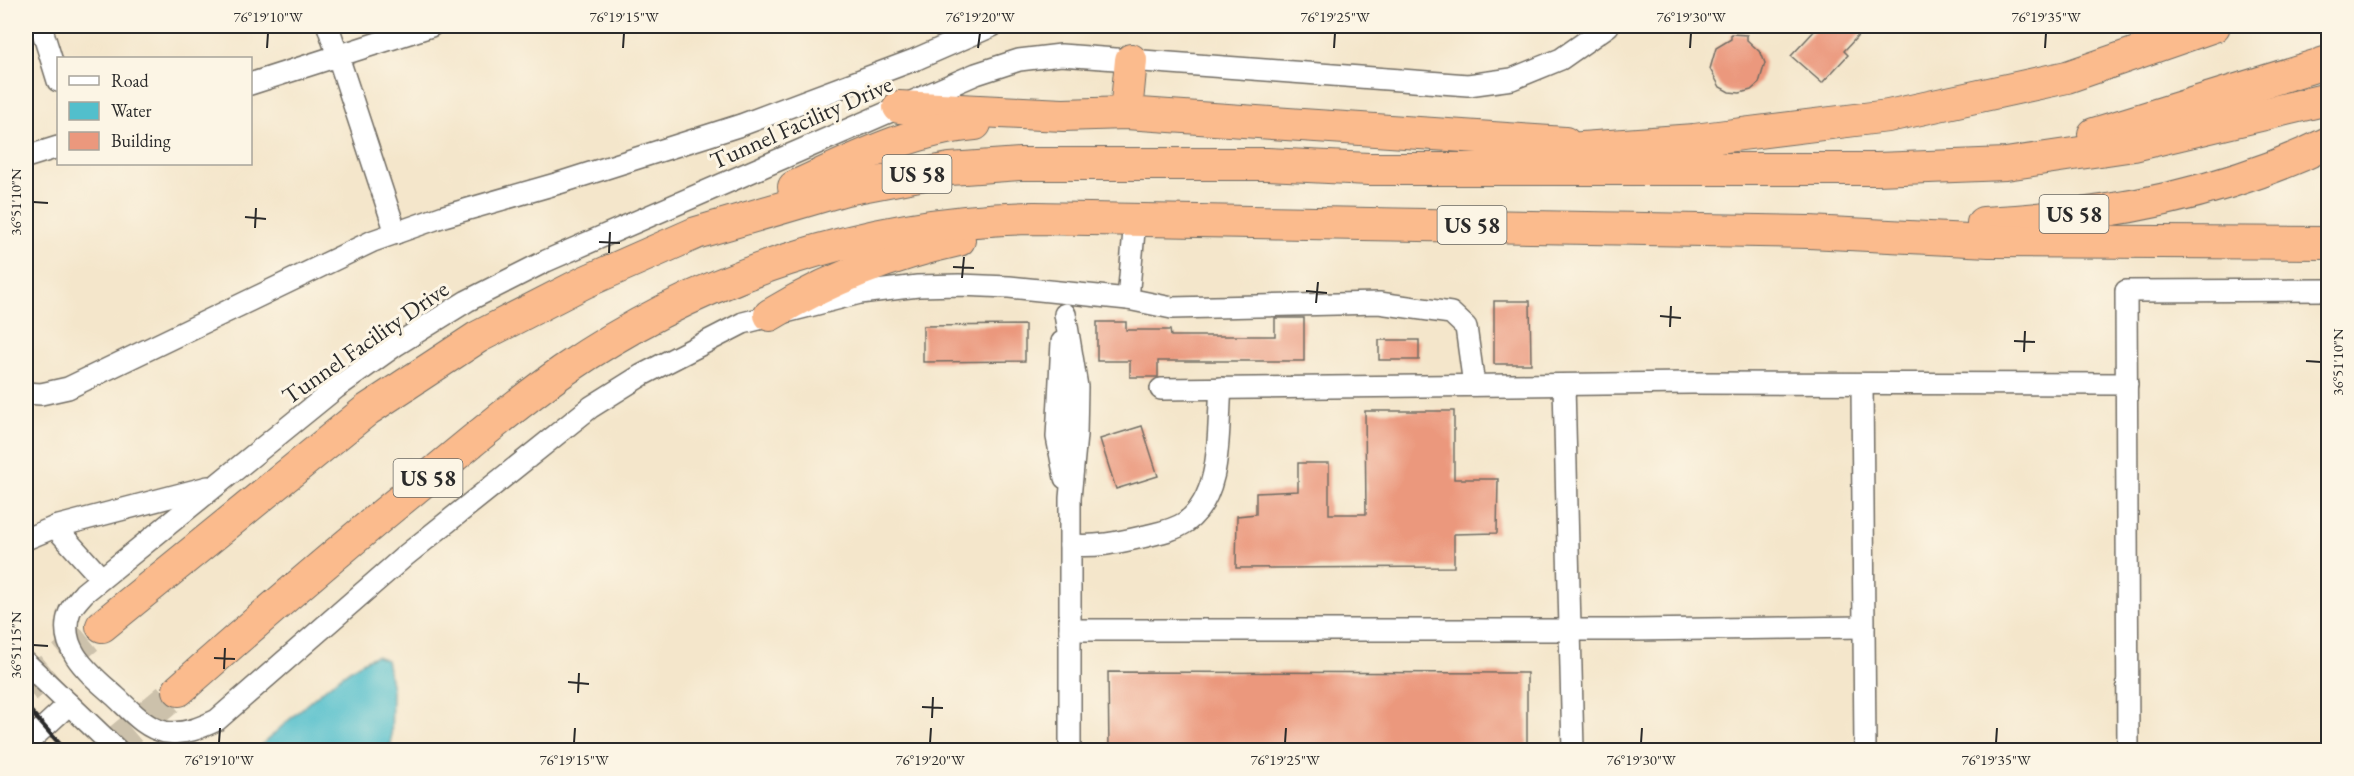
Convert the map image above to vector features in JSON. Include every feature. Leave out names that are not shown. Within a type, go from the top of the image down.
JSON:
[{"type":"highway","points":[[1974,97],[2102,52],[2167,26]]},
{"type":"highway","name":"US 58","points":[[102,626],[327,441],[420,373],[517,316],[696,233],[846,189],[950,169],[1020,164],[1267,164],[1520,153],[1599,145],[1694,140],[1827,125],[1887,116],[2067,77],[2214,26]]},
{"type":"highway","points":[[1126,113],[1131,60]]},
{"type":"highway","points":[[1957,167],[2082,138],[2328,62]]},
{"type":"highway","points":[[1267,164],[1368,169],[1957,167],[2017,163],[2088,153],[2252,118],[2328,99]]},
{"type":"highway","points":[[898,107],[1063,115]]},
{"type":"highway","points":[[696,233],[842,165],[922,134],[956,126],[1063,115],[1126,113],[1599,145]]},
{"type":"highway","name":"US 58","points":[[179,690],[299,583],[506,413],[594,351],[665,311],[729,282],[795,257],[896,231],[1003,218],[1809,232],[2006,222],[2125,208],[2205,190],[2296,159],[2328,143]]},
{"type":"highway","points":[[756,319],[834,280],[920,249],[987,236],[1102,232],[1135,220]]},
{"type":"highway","points":[[1809,232],[1989,242],[2328,243]]},
{"type":"street","points":[[41,26],[57,78]]},
{"type":"street","points":[[328,26],[396,233]]},
{"type":"street","points":[[252,83],[431,26]]},
{"type":"street","points":[[26,393],[41,394],[68,388],[373,241],[741,125],[914,60],[992,26]]},
{"type":"street","name":"Tunnel Facility Drive","points":[[1474,386],[1467,327],[1451,313],[1379,303],[1172,308],[1128,299],[1065,304],[1009,287],[918,286],[860,293],[756,319],[642,375],[591,407],[405,556],[217,720],[195,731],[166,732],[149,727],[82,666],[70,647],[68,632],[70,611],[84,593],[101,578],[363,368],[467,301],[546,261],[976,74],[1019,60],[1061,55],[1468,85],[1512,79],[1561,59],[1608,26]]},
{"type":"street","points":[[26,157],[57,147]]},
{"type":"street","points":[[1128,299],[1135,220]]},
{"type":"street","points":[[2128,750],[2126,291],[2328,290]]},
{"type":"street","points":[[1065,304],[1059,371],[1058,437],[1070,498],[1070,750]]},
{"type":"street","points":[[1065,304],[1090,379],[1090,432],[1070,498]]},
{"type":"street","points":[[1862,384],[1865,750]]},
{"type":"street","points":[[1161,389],[1564,385],[2127,384]]},
{"type":"street","points":[[1564,385],[1573,750]]},
{"type":"street","points":[[1070,545],[1098,547],[1170,530],[1186,522],[1199,508],[1214,473],[1221,387]]},
{"type":"street","points":[[26,539],[55,527],[215,486]]},
{"type":"street","points":[[55,527],[101,578]]},
{"type":"street","points":[[1070,630],[1569,630],[1864,627]]},
{"type":"street","points":[[26,663],[117,750]]},
{"type":"street","points":[[26,744],[69,704]]},
{"type":"water","points":[[376,656],[386,660],[392,689],[391,750],[256,750],[331,684],[348,671]]},
{"type":"building","points":[[1819,26],[1867,26],[1844,51],[1848,55],[1822,83],[1791,56]]},
{"type":"building","points":[[1731,34],[1747,35],[1747,40],[1761,53],[1765,63],[1759,83],[1751,90],[1740,93],[1729,92],[1720,87],[1710,69],[1716,48],[1731,39]]},
{"type":"building","points":[[1494,301],[1530,301],[1531,364],[1494,364]]},
{"type":"building","points":[[1275,318],[1304,318],[1304,361],[1158,361],[1158,377],[1130,377],[1130,361],[1097,361],[1097,322],[1126,322],[1126,330],[1170,330],[1171,336],[1275,336]]},
{"type":"building","points":[[1025,325],[1025,361],[923,362],[923,326]]},
{"type":"building","points":[[1379,340],[1419,340],[1419,360],[1379,360]]},
{"type":"building","points":[[1365,411],[1454,411],[1454,479],[1498,479],[1497,533],[1454,534],[1454,567],[1236,568],[1237,516],[1256,514],[1256,493],[1298,491],[1298,463],[1329,463],[1329,514],[1366,514]]},
{"type":"building","points":[[1142,426],[1158,476],[1116,489],[1100,439]]},
{"type":"building","points":[[1108,672],[1527,673],[1527,750],[1109,750]]},
{"type":"tunnel","points":[[26,688],[102,626]]},
{"type":"tunnel","points":[[107,750],[179,690]]},
{"type":"railway","points":[[26,706],[65,750]]}]
